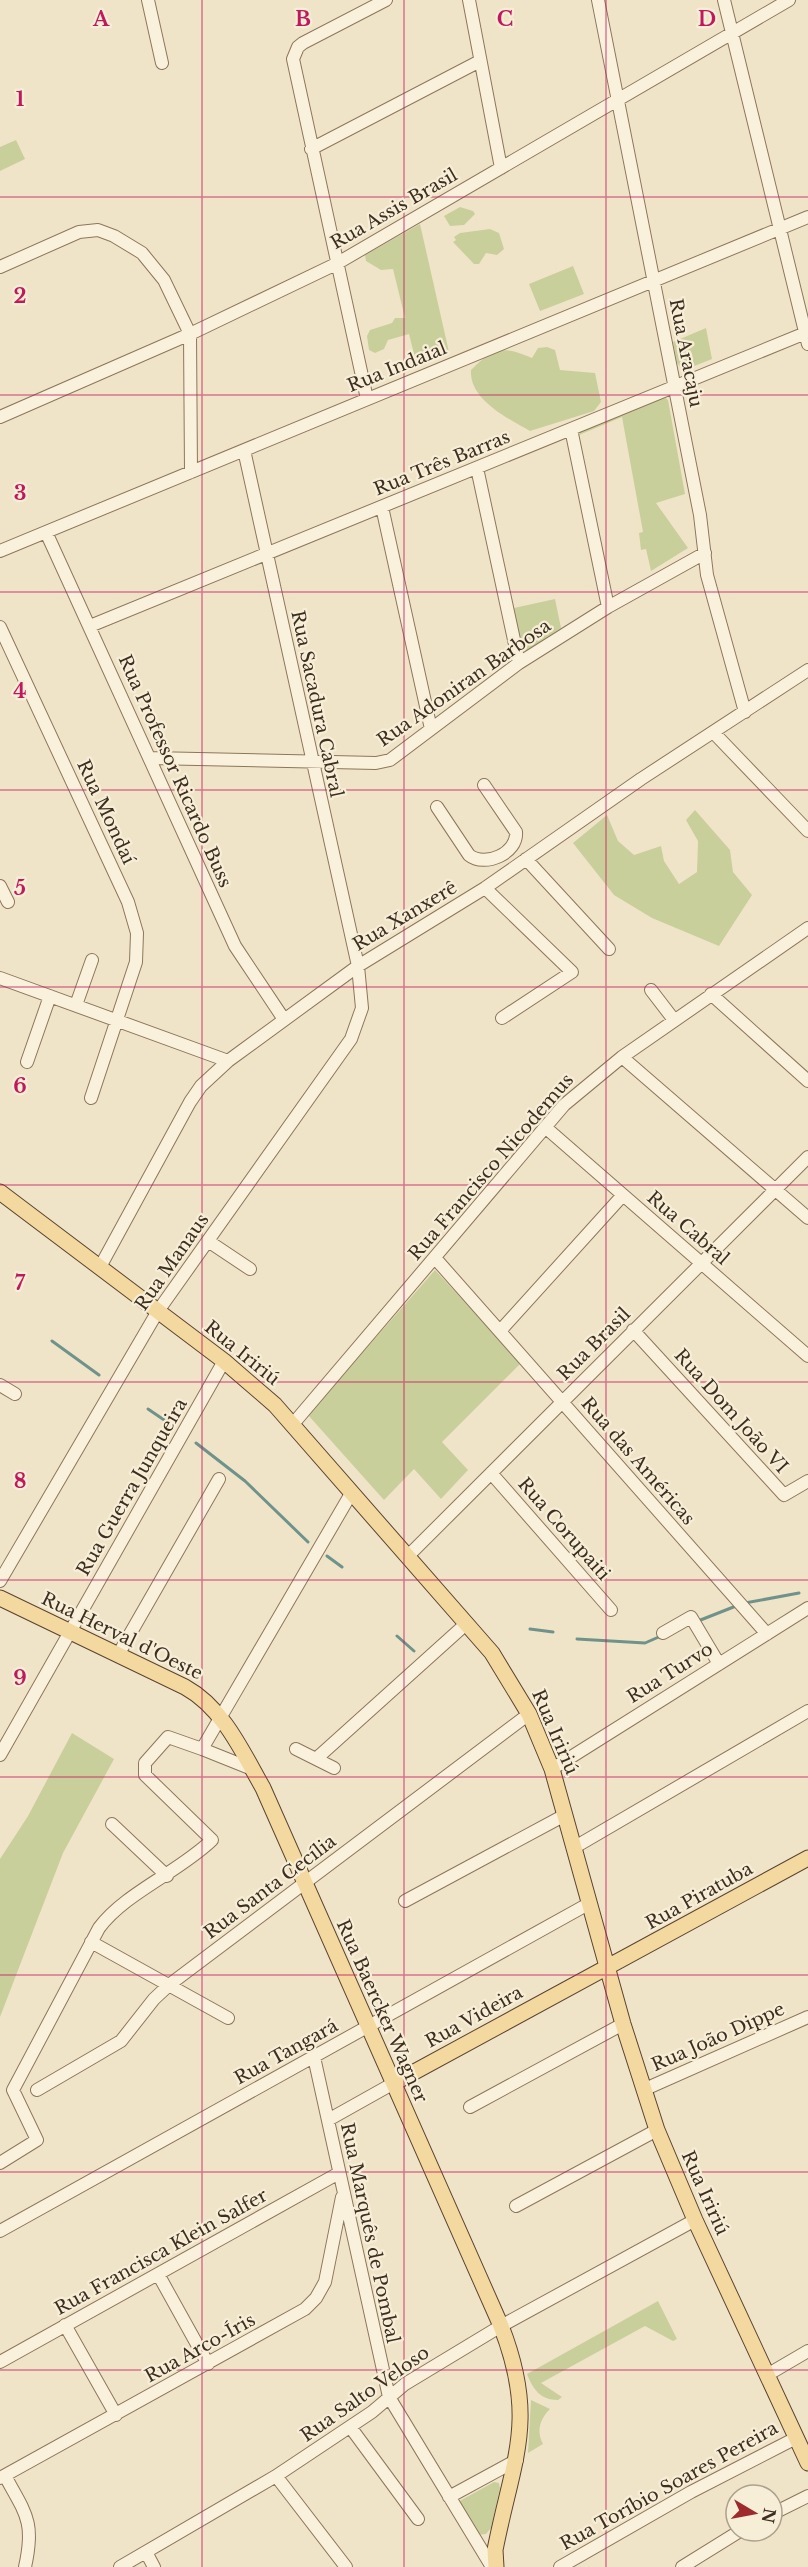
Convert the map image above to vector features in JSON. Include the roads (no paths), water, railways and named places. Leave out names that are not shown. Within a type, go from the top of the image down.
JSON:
[{"type":"main road","name":"Rua Iririú","points":[[1,1196],[158,1311],[258,1389],[293,1424],[467,1623],[502,1668],[530,1714],[552,1769],[623,2024],[657,2130],[695,2220],[808,2463]]},
{"type":"main road","name":"Rua Herval d'Oeste","points":[[0,1598],[195,1692],[221,1716]]},
{"type":"main road","name":"Rua Baercker Wagner","points":[[221,1716],[272,1809],[303,1884],[501,2326],[514,2361],[520,2398],[517,2460],[497,2538],[494,2567]]},
{"type":"main road","name":"Rua Piratuba","points":[[609,1968],[808,1858]]},
{"type":"main road","name":"Rua Videira","points":[[394,2083],[595,1972],[609,1968]]},
{"type":"street","points":[[148,0],[162,63]]},
{"type":"street","points":[[367,399],[293,68],[295,52],[303,43],[386,0]]},
{"type":"street","points":[[469,0],[501,168]]},
{"type":"street","name":"Rua Aracaju","points":[[597,0],[675,387],[707,575],[745,712]]},
{"type":"street","points":[[724,0],[807,337]]},
{"type":"street","name":"Rua Assis Brasil","points":[[0,417],[190,333],[336,264],[789,0]]},
{"type":"street","points":[[311,149],[480,61]]},
{"type":"street","name":"Rua Indaial","points":[[0,551],[808,217]]},
{"type":"street","points":[[0,267],[80,232],[98,230],[126,242],[142,253],[155,267],[190,333],[190,472]]},
{"type":"street","name":"Rua Três Barras","points":[[90,626],[675,387],[807,337]]},
{"type":"street","points":[[572,429],[608,607]]},
{"type":"street","name":"Rua Sacadura Cabral","points":[[244,450],[358,966]]},
{"type":"street","points":[[477,468],[519,663]]},
{"type":"street","points":[[382,507],[431,729]]},
{"type":"street","name":"Rua Professor Ricardo Buss","points":[[46,532],[235,946],[283,1018]]},
{"type":"street","name":"Rua Adoniran Barbosa","points":[[151,758],[383,762],[398,756],[519,663],[608,607],[705,553]]},
{"type":"street","name":"Rua Mondaí","points":[[0,627],[134,918],[138,946],[136,962],[91,1098]]},
{"type":"street","name":"Rua Xanxerê","points":[[100,1268],[190,1102],[201,1086],[228,1061],[283,1018],[358,966],[485,888],[641,779],[714,734],[808,670]]},
{"type":"street","points":[[714,734],[808,831]]},
{"type":"street","points":[[437,807],[469,855],[483,861],[494,858],[514,845],[516,832],[484,785]]},
{"type":"street","points":[[494,858],[506,873]]},
{"type":"street","points":[[526,859],[609,950]]},
{"type":"street","points":[[0,886],[8,902]]},
{"type":"street","points":[[485,888],[572,972],[502,1018]]},
{"type":"street","name":"Rua Francisco Nicodemus","points":[[293,1424],[545,1127],[585,1086],[674,1020],[808,928]]},
{"type":"street","points":[[76,1005],[92,960]]},
{"type":"street","name":"Rua Manaus","points":[[0,1581],[158,1311],[351,1040],[362,1008],[358,966]]},
{"type":"street","points":[[0,978],[228,1061]]},
{"type":"street","points":[[651,990],[674,1020]]},
{"type":"street","points":[[711,994],[808,1081]]},
{"type":"street","points":[[27,1062],[50,996]]},
{"type":"street","points":[[622,1057],[808,1218]]},
{"type":"street","name":"Rua Cabral","points":[[545,1127],[808,1356]]},
{"type":"street","name":"Rua Brasil","points":[[407,1557],[808,1157]]},
{"type":"street","points":[[500,1332],[623,1195]]},
{"type":"street","points":[[208,1241],[250,1269]]},
{"type":"street","name":"Rua das Américas","points":[[435,1258],[767,1634]]},
{"type":"street","name":"Rua Dom João VI","points":[[633,1330],[784,1495],[808,1481]]},
{"type":"street","name":"Rua Guerra Junqueira","points":[[0,1755],[224,1361]]},
{"type":"street","points":[[0,1385],[15,1394]]},
{"type":"street","name":"Rua Corupaiti","points":[[491,1473],[611,1610]]},
{"type":"street","points":[[118,1655],[219,1479]]},
{"type":"street","points":[[202,1749],[352,1492]]},
{"type":"street","name":"Rua Turvo","points":[[552,1769],[808,1608]]},
{"type":"street","points":[[663,1633],[691,1617],[719,1664]]},
{"type":"street","points":[[317,1758],[467,1623]]},
{"type":"street","points":[[574,1847],[808,1711]]},
{"type":"street","name":"Rua Santa Cecília","points":[[37,2090],[121,2041],[154,1999],[169,1985],[530,1714]]},
{"type":"street","points":[[0,2163],[37,2140],[13,2090],[91,1942],[113,1913],[193,1858],[212,1840],[145,1775],[143,1770],[145,1763],[168,1737],[252,1769]]},
{"type":"street","points":[[296,1749],[334,1768]]},
{"type":"street","points":[[405,1901],[565,1815]]},
{"type":"street","points":[[112,1824],[167,1876]]},
{"type":"street","name":"Rua Tangará","points":[[0,2231],[590,1903]]},
{"type":"street","points":[[91,1942],[228,2018]]},
{"type":"street","name":"Rua João Dippe","points":[[643,2090],[808,2017]]},
{"type":"street","points":[[470,2107],[623,2024]]},
{"type":"street","name":"Rua Marquês de Pombal","points":[[314,2057],[389,2397],[494,2567]]},
{"type":"street","name":"Rua Videira","points":[[328,2120],[394,2083]]},
{"type":"street","points":[[516,2206],[657,2130]]},
{"type":"street","name":"Rua Francisca Klein Salfer","points":[[0,2362],[339,2173]]},
{"type":"street","name":"Rua Arco-Íris","points":[[3,2477],[294,2317],[316,2298],[328,2272],[343,2191]]},
{"type":"street","name":"Rua Salto Veloso","points":[[120,2567],[276,2476],[351,2428],[405,2384],[501,2326],[695,2220]]},
{"type":"street","points":[[158,2274],[208,2364]]},
{"type":"street","points":[[65,2325],[116,2415]]},
{"type":"street","points":[[767,2375],[808,2351]]},
{"type":"street","points":[[351,2428],[418,2519]]},
{"type":"street","name":"Rua Toríbio Soares Pereira","points":[[560,2567],[691,2492],[796,2438]]},
{"type":"street","points":[[449,2497],[517,2460]]},
{"type":"street","points":[[276,2476],[344,2566]]},
{"type":"street","points":[[3,2477],[30,2526],[30,2544],[25,2567]]},
{"type":"street","points":[[784,2508],[808,2496]]},
{"type":"street","points":[[682,2567],[724,2541]]},
{"type":"street","points":[[146,2552],[154,2567]]},
{"type":"waterway","points":[[52,1341],[99,1375]]},
{"type":"waterway","points":[[148,1409],[173,1426]]},
{"type":"waterway","points":[[196,1443],[245,1481],[308,1542]]},
{"type":"waterway","points":[[327,1556],[342,1567]]},
{"type":"waterway","points":[[745,1603],[799,1593]]},
{"type":"waterway","points":[[698,1621],[736,1606]]},
{"type":"waterway","points":[[530,1629],[553,1632]]},
{"type":"waterway","points":[[397,1636],[414,1651]]},
{"type":"waterway","points":[[577,1639],[645,1643],[661,1636]]}]
